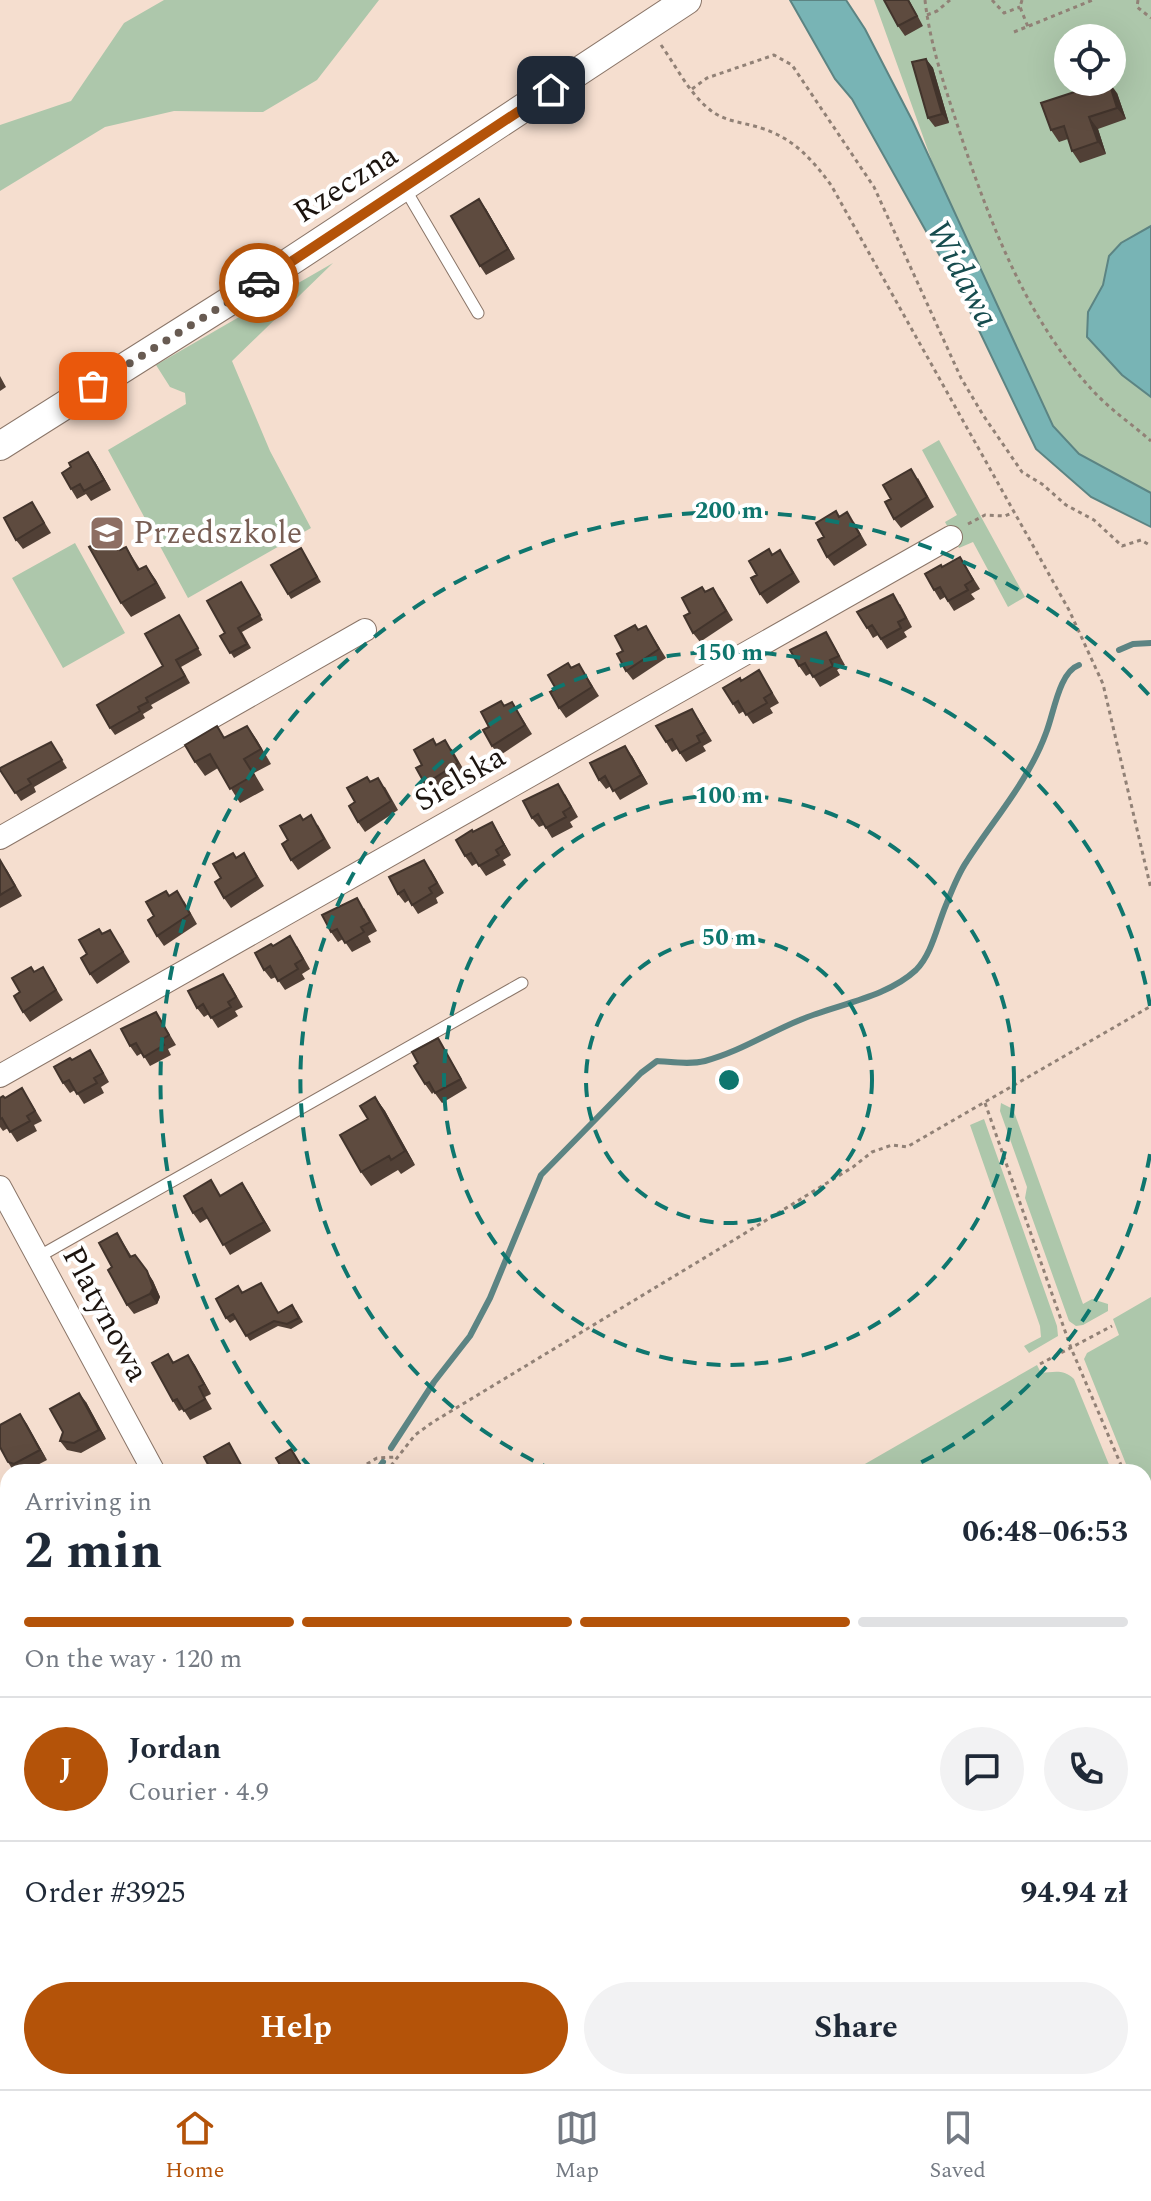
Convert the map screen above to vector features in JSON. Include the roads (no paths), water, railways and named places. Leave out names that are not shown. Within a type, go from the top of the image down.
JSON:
[{"type":"street","name":"Rzeczna","points":[[0,446],[247,290],[687,0]]},
{"type":"street","name":"Sielska","points":[[0,1076],[951,537]]},
{"type":"street","points":[[0,838],[365,630]]},
{"type":"street","name":"Platynowa","points":[[0,1187],[150,1464]]},
{"type":"lane","points":[[404,187],[478,313]]},
{"type":"lane","points":[[38,1257],[522,983]]},
{"type":"water","name":"Widawa","points":[[790,0],[846,0],[865,29],[913,122],[1053,426],[1079,454],[1151,493],[1151,527],[1091,497],[1036,449],[964,299],[852,99],[835,79]]},
{"type":"water","points":[[1151,226],[1151,397],[1122,375],[1087,337],[1088,312],[1103,285],[1109,256],[1121,243]]},
{"type":"waterway","points":[[1119,650],[1133,644],[1151,643]]},
{"type":"waterway","points":[[391,1448],[434,1382],[470,1336],[490,1298],[541,1175],[641,1073],[657,1061],[693,1063],[718,1057],[814,1014],[876,994],[904,980],[916,970],[930,948],[961,871],[1030,767],[1046,733],[1062,684],[1072,669],[1079,665]]},
{"type":"place","name":"Przedszkole","points":[[107,533]]}]
